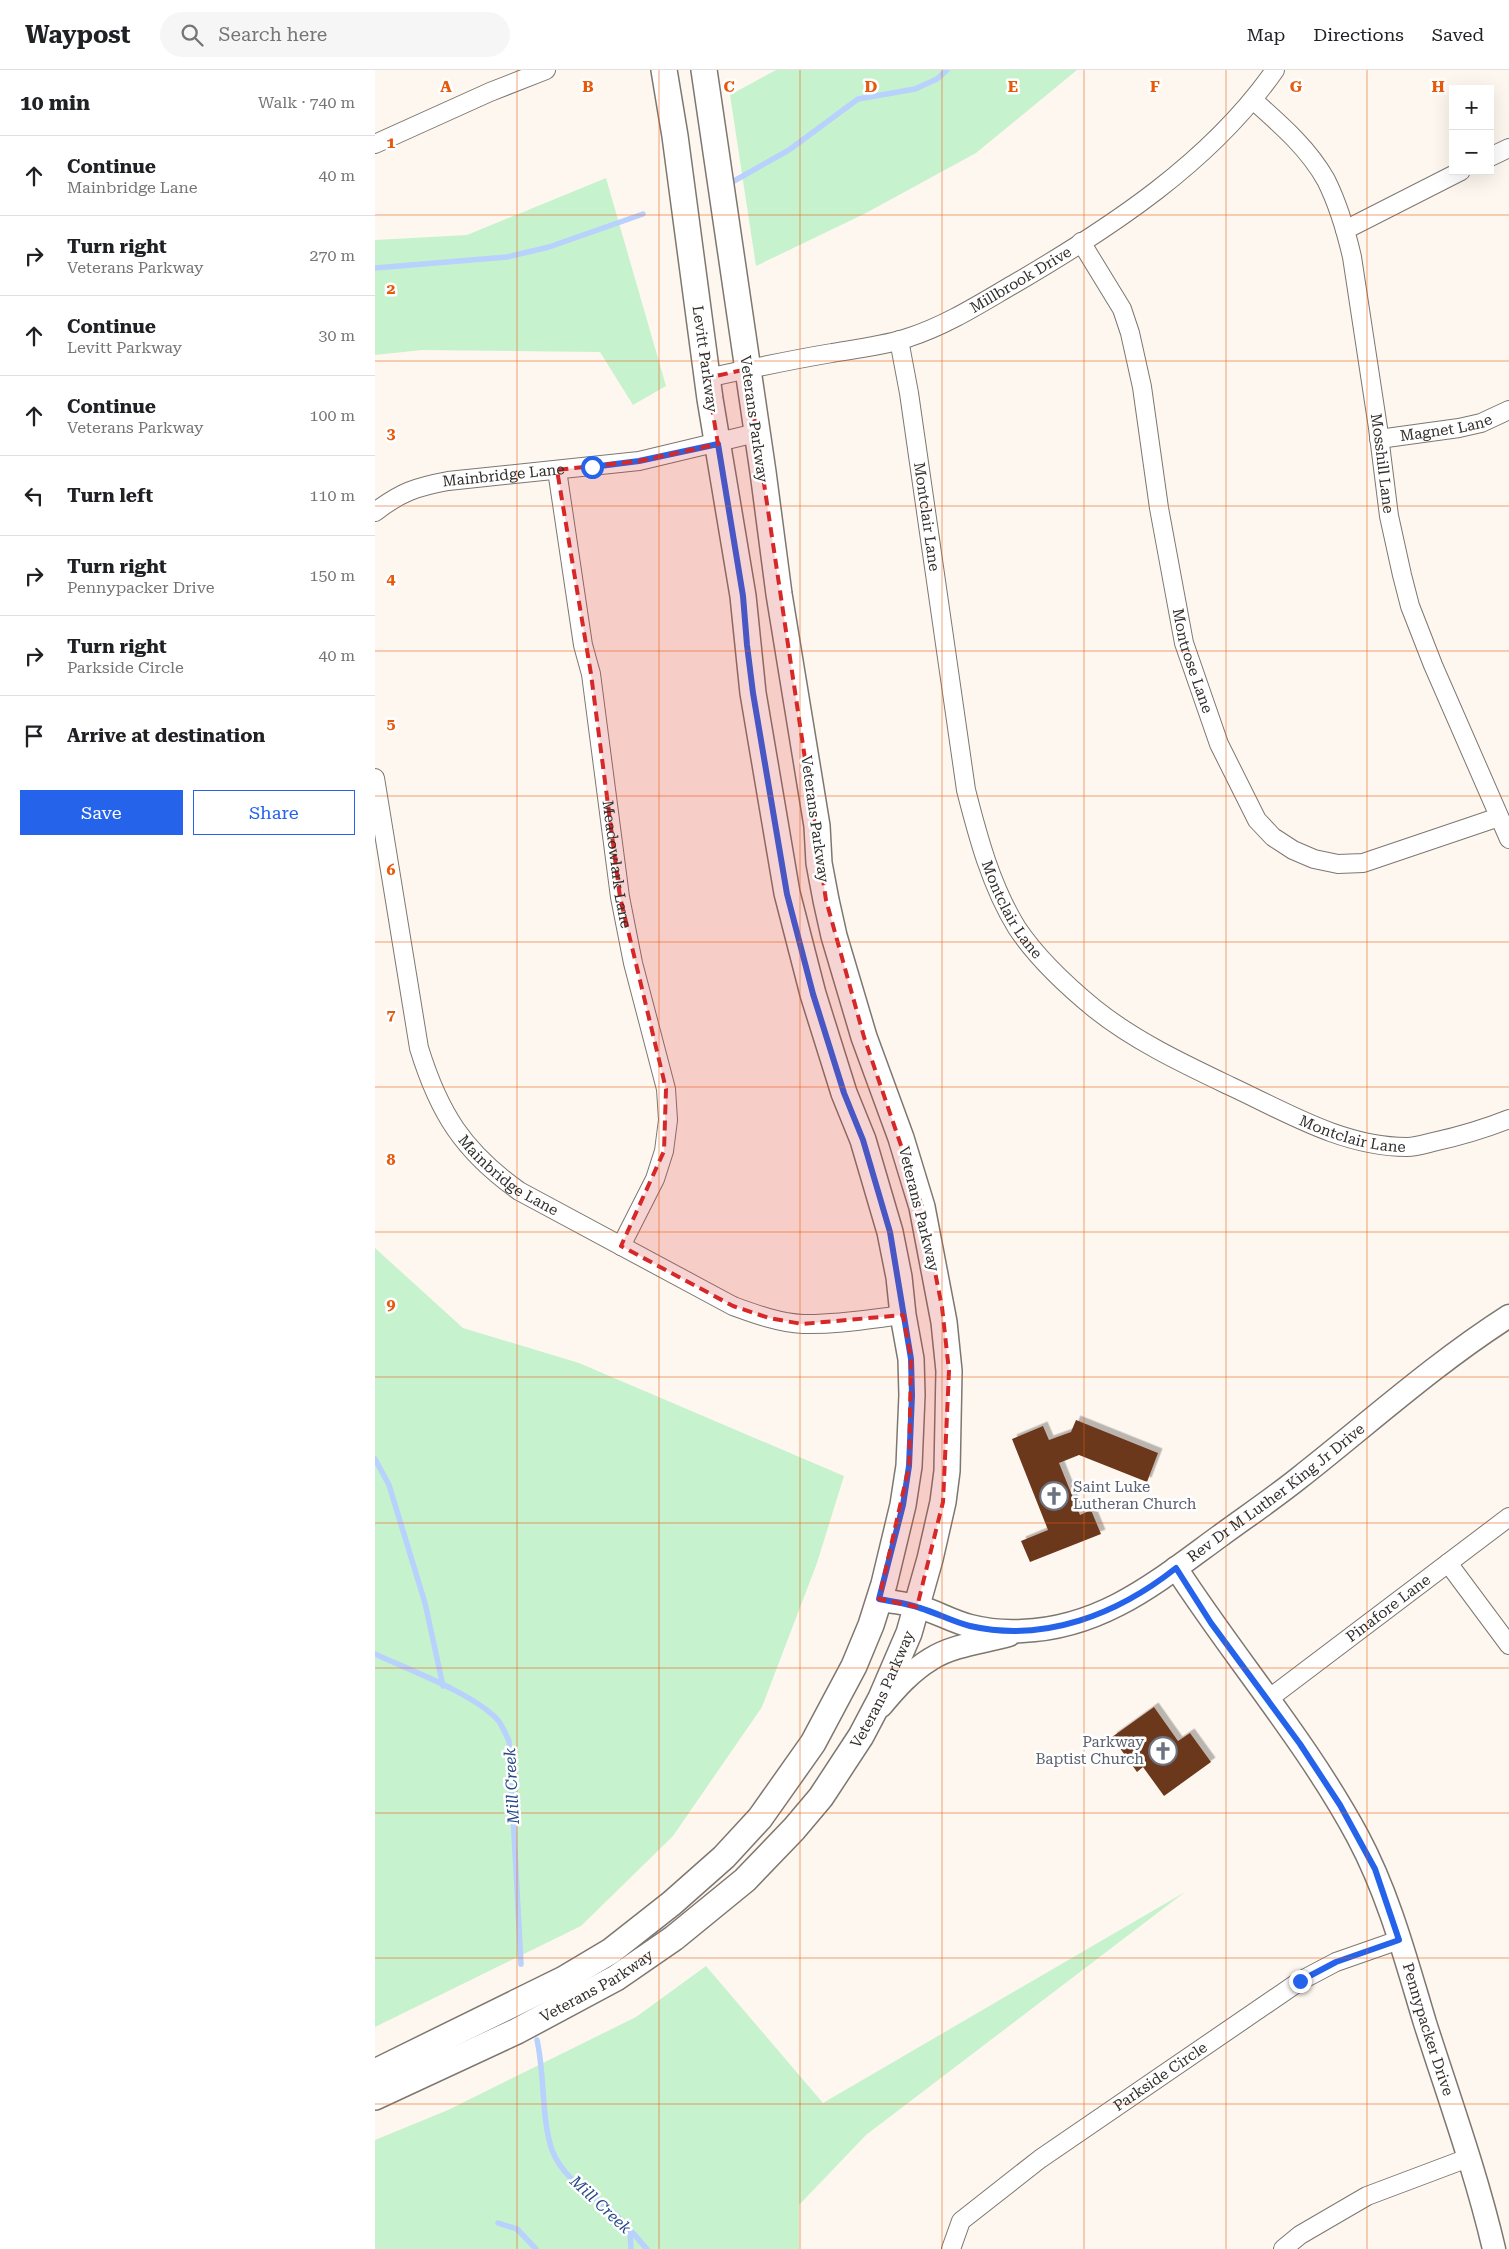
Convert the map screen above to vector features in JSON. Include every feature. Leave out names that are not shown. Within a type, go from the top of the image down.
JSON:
[{"type":"main road","name":"Levitt Parkway","points":[[664,70],[718,444]]},
{"type":"main road","name":"Veterans Parkway","points":[[375,2098],[473,2052],[616,1978],[674,1938],[745,1880],[802,1820],[821,1797],[849,1755],[871,1717],[899,1656],[917,1607],[937,1531],[947,1471],[949,1371],[947,1338],[922,1207],[901,1138],[864,1037],[834,936],[826,900],[819,863],[817,826],[779,594],[704,70]]},
{"type":"main road","points":[[718,444],[743,596],[753,693],[787,894],[813,994],[844,1093],[863,1140],[886,1218],[899,1277],[903,1315]]},
{"type":"main road","name":"Veterans Parkway","points":[[375,2072],[564,1979],[611,1951],[672,1903],[724,1858],[760,1818],[813,1743],[854,1666],[879,1599],[903,1505],[909,1466],[912,1395],[911,1359],[903,1315]]},
{"type":"street","points":[[375,144],[491,92],[546,70]]},
{"type":"street","name":"Millbrook Drive","points":[[707,378],[899,340],[934,327],[985,301],[1081,242],[1166,183],[1209,147],[1253,100],[1275,70]]},
{"type":"street","name":"Mosshill Lane","points":[[1253,100],[1283,126],[1311,158],[1326,180],[1345,230],[1352,257],[1394,546],[1410,606],[1471,755],[1509,839]]},
{"type":"street","points":[[1494,155],[1509,148]]},
{"type":"street","points":[[1345,230],[1453,175]]},
{"type":"street","name":"Montrose Lane","points":[[1081,242],[1122,309],[1130,333],[1142,387],[1159,508],[1184,643],[1219,744],[1257,820],[1273,837],[1293,850],[1314,859],[1338,864],[1355,864],[1363,863],[1499,817]]},
{"type":"street","name":"Montclair Lane","points":[[899,340],[909,393],[966,790],[992,876],[1017,927],[1034,950],[1096,1010],[1148,1044],[1259,1100],[1334,1134],[1359,1142],[1409,1147],[1478,1132],[1509,1119]]},
{"type":"street","name":"Magnet Lane","points":[[1379,439],[1481,423],[1509,410]]},
{"type":"street","name":"Mainbridge Lane","points":[[375,512],[394,496],[420,486],[448,480],[639,461],[718,444],[756,433]]},
{"type":"street","name":"Meadowlark Lane","points":[[557,470],[583,645],[591,674],[620,897],[633,963],[666,1089],[668,1120],[665,1151],[655,1179],[621,1246]]},
{"type":"street","name":"Mainbridge Lane","points":[[375,778],[379,822],[419,1048],[428,1078],[440,1105],[455,1130],[495,1173],[537,1201],[733,1306],[769,1318],[802,1324],[836,1323],[903,1315]]},
{"type":"street","name":"Rev Dr M Luther King Jr Drive","points":[[879,1599],[917,1607],[969,1626],[1022,1631],[1079,1622],[1109,1610],[1139,1594],[1299,1478],[1397,1396],[1509,1316]]},
{"type":"street","name":"Pinafore Lane","points":[[1267,1700],[1509,1517]]},
{"type":"street","points":[[1447,1563],[1509,1645]]},
{"type":"street","name":"Pennypacker Drive","points":[[1176,1568],[1211,1623],[1321,1774],[1358,1836],[1375,1869],[1468,2158],[1494,2249]]},
{"type":"street","points":[[871,1717],[909,1675],[933,1658],[952,1650],[1022,1631]]},
{"type":"street","name":"Parkside Circle","points":[[951,2249],[961,2221],[1040,2158],[1300,1981],[1336,1962],[1399,1940]]},
{"type":"street","points":[[1283,2249],[1300,2235],[1367,2196],[1468,2158]]},
{"type":"highlighted area","points":[[747,369],[826,900],[864,1037],[922,1207],[942,1307],[949,1371],[943,1502],[917,1607],[879,1599],[909,1466],[911,1359],[903,1315],[802,1324],[769,1318],[733,1306],[621,1246],[664,1151],[666,1089],[620,897],[591,674],[557,470],[639,461],[718,444],[707,378]]},
{"type":"green space","points":[[776,70],[1077,70],[976,153],[866,213],[756,266],[730,95]]},
{"type":"green space","points":[[606,178],[666,386],[633,405],[600,352],[422,350],[375,355],[375,240],[467,235]]},
{"type":"green space","points":[[375,1248],[463,1328],[579,1363],[844,1476],[817,1563],[762,1707],[673,1836],[581,1926],[375,2027]]},
{"type":"green space","points":[[1185,1892],[866,2135],[799,2205],[799,2249],[375,2249],[375,2140],[448,2110],[636,2017],[706,1966],[823,2103]]},
{"type":"building","name":"Saint Luke Lutheran Church","points":[[1076,1420],[1158,1453],[1147,1482],[1079,1455],[1059,1463],[1080,1515],[1091,1510],[1101,1534],[1030,1562],[1021,1541],[1048,1530],[1012,1439],[1043,1426],[1049,1440],[1071,1432]]},
{"type":"building","name":"Parkway Baptist Church","points":[[1154,1707],[1178,1741],[1190,1733],[1211,1762],[1164,1796],[1143,1767],[1137,1772],[1112,1737]]},
{"type":"waterway","points":[[734,181],[789,150],[858,99],[915,89],[937,79],[947,70]]},
{"type":"waterway","points":[[375,268],[507,257],[549,247],[643,214]]},
{"type":"waterway","points":[[375,1459],[389,1485],[425,1603],[443,1686]]},
{"type":"waterway","name":"Mill Creek","points":[[375,1654],[439,1682],[471,1699],[496,1718],[505,1732],[509,1741],[521,1964]]},
{"type":"waterway","name":"Mill Creek","points":[[537,2040],[546,2124],[552,2150],[557,2160],[570,2178],[613,2212],[647,2249]]},
{"type":"waterway","points":[[498,2223],[517,2229],[536,2249]]},
{"type":"waterway","points":[[630,2230],[631,2249]]},
{"type":"place","name":"Saint Luke Lutheran Church","points":[[1054,1496]]},
{"type":"place","name":"Parkway Baptist Church","points":[[1163,1751]]},
{"type":"route","points":[[592,467],[639,461],[718,444],[743,596],[753,693],[787,894],[813,994],[844,1093],[863,1140],[890,1232],[899,1277],[903,1315],[911,1359],[912,1395],[909,1466],[903,1505],[879,1599],[917,1607],[969,1626],[995,1630],[1022,1631],[1079,1622],[1109,1610],[1139,1594],[1176,1568],[1211,1623],[1300,1744],[1340,1805],[1375,1869],[1399,1940],[1336,1962],[1300,1981]]}]
